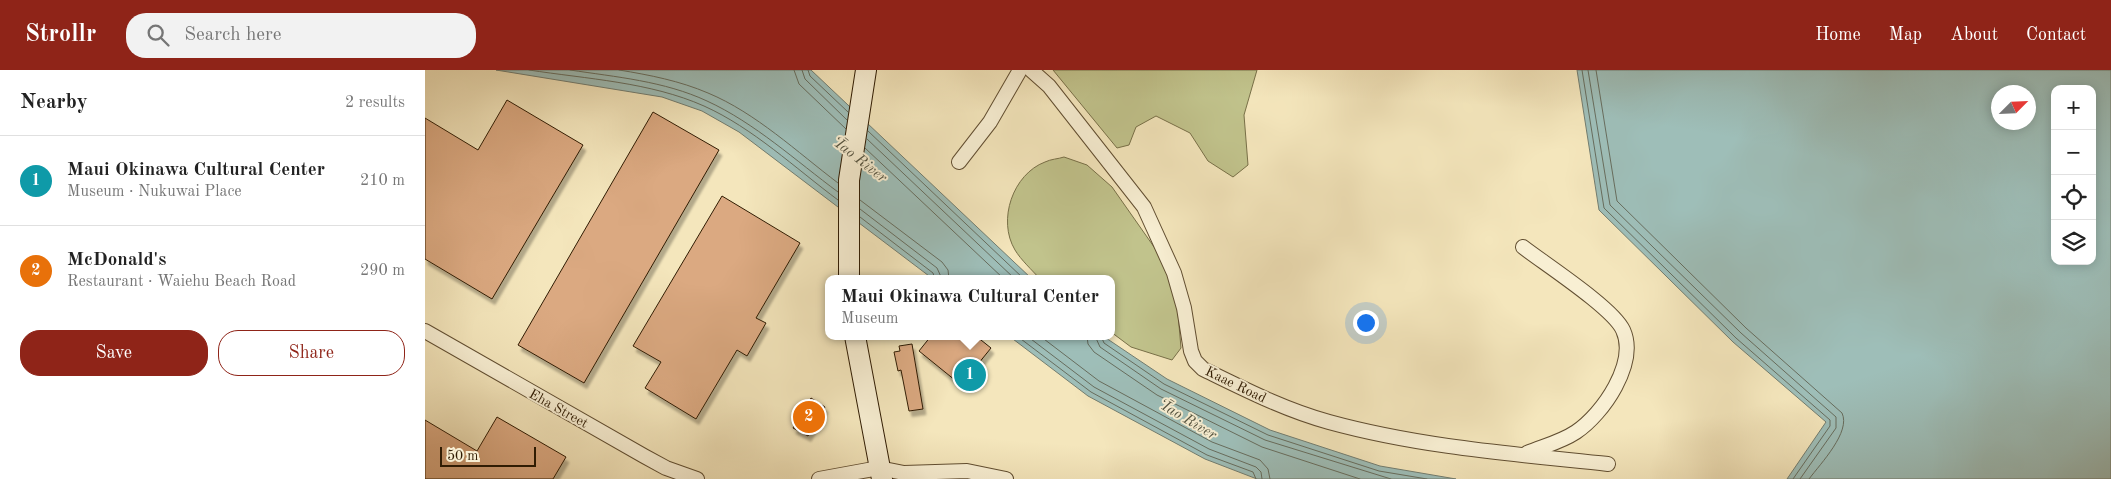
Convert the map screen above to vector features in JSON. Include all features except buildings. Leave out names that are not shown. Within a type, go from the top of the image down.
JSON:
[{"type":"street","points":[[959,162],[990,122],[1020,70]]},
{"type":"street","name":"Kaae Road","points":[[1031,70],[1049,86],[1143,207],[1174,273],[1184,308],[1191,351],[1195,362],[1203,369],[1264,399],[1327,422],[1393,438],[1608,464]]},
{"type":"street","points":[[849,275],[849,180],[865,80]]},
{"type":"street","name":"Kaae Road","points":[[1523,247],[1609,312],[1623,330],[1627,350],[1613,392],[1597,414],[1565,439],[1524,455]]},
{"type":"street","name":"Eha Street","points":[[425,331],[666,468],[697,479]]},
{"type":"street","points":[[856,340],[880,474]]},
{"type":"street","points":[[819,479],[880,474],[967,471],[1007,479]]},
{"type":"green space","points":[[1053,70],[1257,70],[1244,115],[1248,165],[1233,177],[1208,161],[1190,133],[1156,116],[1136,127],[1129,145],[1117,148]]},
{"type":"green space","points":[[1064,157],[1087,165],[1112,187],[1159,254],[1176,290],[1181,348],[1172,360],[1131,347],[1115,335],[1115,275],[1036,275],[1015,250],[1010,238],[1008,225],[1011,199],[1024,177],[1034,168],[1047,161]]},
{"type":"water","name":"ʻĪao River","points":[[496,70],[811,70],[1028,275],[928,275],[739,132],[702,111],[662,97]]},
{"type":"water","points":[[1577,70],[2111,70],[2111,479],[1787,479],[1826,422],[1733,342],[1599,210]]},
{"type":"water","name":"ʻĪao River","points":[[1014,340],[1109,340],[1167,379],[1270,430],[1380,466],[1456,479],[1257,479],[1205,459],[1088,396]]},
{"type":"place","name":"Maui Okinawa Cultural Center","points":[[970,375]]},
{"type":"place","name":"McDonald's","points":[[809,417]]}]
